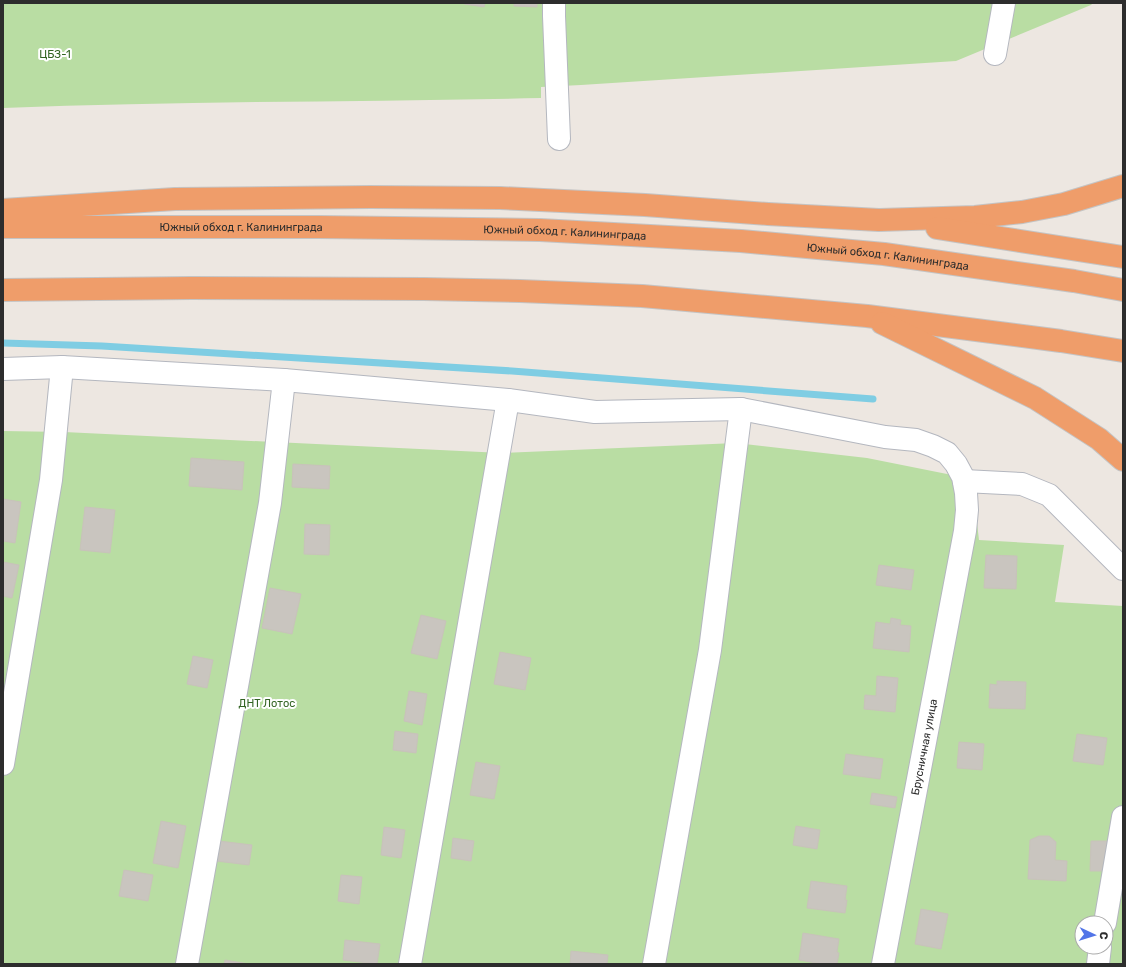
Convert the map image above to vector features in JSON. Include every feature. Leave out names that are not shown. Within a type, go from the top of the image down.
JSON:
[{"type":"highway","points":[[3,210],[175,199],[401,197],[500,198],[879,220],[975,217],[1022,212],[1064,204],[1123,186]]},
{"type":"highway","points":[[879,220],[1123,257]]},
{"type":"highway","name":"Южный обход г. Калининграда","points":[[3,227],[319,227],[524,230],[741,240],[884,254],[1066,280],[1123,290]]},
{"type":"highway","points":[[3,290],[222,288],[416,289],[520,291],[642,296],[867,316],[1054,340],[1123,351]]},
{"type":"highway","points":[[867,316],[1035,398],[1099,439],[1123,460]]},
{"type":"street","points":[[554,3],[559,139]]},
{"type":"street","points":[[995,54],[1004,3]]},
{"type":"street","name":"Брусничная улица","points":[[3,368],[62,368],[284,380],[508,400],[595,412],[741,409],[885,437],[916,440],[947,453],[956,464],[964,481],[967,510],[965,531],[883,964]]},
{"type":"street","points":[[3,764],[51,480],[62,368]]},
{"type":"street","points":[[187,964],[270,503],[284,380]]},
{"type":"street","points":[[410,964],[508,400]]},
{"type":"street","points":[[654,964],[710,650],[741,409]]},
{"type":"street","points":[[964,481],[1022,484],[1049,495],[1123,568]]},
{"type":"street","points":[[1106,915],[1123,817]]},
{"type":"green space","name":"ЦБЗ-1","points":[[3,3],[1093,3],[956,61],[541,87],[541,98],[137,104],[3,108]]},
{"type":"green space","name":"ДНТ Лотос","points":[[3,431],[64,432],[502,453],[736,443],[867,458],[972,479],[979,540],[1064,545],[1055,602],[1123,606],[1123,964],[3,964]]},
{"type":"building","points":[[485,3],[484,7],[464,4]]},
{"type":"building","points":[[514,3],[537,3],[537,7],[514,6]]},
{"type":"building","points":[[191,458],[244,462],[242,490],[189,486]]},
{"type":"building","points":[[293,464],[330,466],[329,489],[292,487]]},
{"type":"building","points":[[3,499],[21,502],[15,543],[3,541]]},
{"type":"building","points":[[85,507],[115,510],[110,553],[80,550]]},
{"type":"building","points":[[305,524],[330,525],[329,555],[304,554]]},
{"type":"building","points":[[986,555],[1017,556],[1016,589],[984,588]]},
{"type":"building","points":[[3,562],[19,565],[12,598],[3,596]]},
{"type":"building","points":[[879,565],[914,570],[911,590],[876,585]]},
{"type":"building","points":[[270,588],[301,594],[292,634],[262,628]]},
{"type":"building","points":[[421,615],[446,621],[437,659],[411,653]]},
{"type":"building","points":[[891,618],[901,620],[900,625],[911,626],[909,652],[873,648],[876,622],[890,624]]},
{"type":"building","points":[[500,652],[531,658],[525,690],[494,684]]},
{"type":"building","points":[[193,656],[213,660],[207,688],[187,684]]},
{"type":"building","points":[[877,676],[898,678],[895,712],[864,709],[865,695],[876,696]]},
{"type":"building","points":[[997,681],[1026,682],[1025,709],[989,708],[990,684],[997,685]]},
{"type":"building","points":[[409,691],[427,694],[422,725],[404,721]]},
{"type":"building","points":[[395,731],[418,734],[416,753],[393,750]]},
{"type":"building","points":[[1077,734],[1107,738],[1103,765],[1073,761]]},
{"type":"building","points":[[959,742],[984,744],[982,770],[957,768]]},
{"type":"building","points":[[846,754],[883,759],[880,779],[843,774]]},
{"type":"building","points":[[476,762],[500,766],[494,799],[470,795]]},
{"type":"building","points":[[872,793],[897,797],[895,808],[870,804]]},
{"type":"building","points":[[161,821],[186,826],[178,868],[153,863]]},
{"type":"building","points":[[796,826],[820,830],[817,849],[793,845]]},
{"type":"building","points":[[384,827],[405,830],[401,858],[381,855]]},
{"type":"building","points":[[1039,836],[1049,836],[1056,842],[1055,860],[1067,861],[1066,881],[1028,879],[1030,840]]},
{"type":"building","points":[[453,838],[474,841],[471,861],[451,858]]},
{"type":"building","points":[[219,841],[252,845],[249,865],[216,861]]},
{"type":"building","points":[[1091,841],[1108,841],[1102,871],[1090,871]]},
{"type":"building","points":[[124,870],[153,875],[148,901],[119,896]]},
{"type":"building","points":[[341,875],[362,877],[359,904],[338,901]]},
{"type":"building","points":[[811,881],[847,886],[845,913],[807,908]]},
{"type":"building","points":[[921,909],[948,914],[941,949],[915,944]]},
{"type":"building","points":[[803,933],[839,939],[837,964],[822,964],[799,960]]},
{"type":"building","points":[[345,940],[380,944],[377,964],[343,960]]},
{"type":"building","points":[[571,951],[608,955],[607,964],[570,964]]},
{"type":"building","points":[[225,960],[249,964],[224,964]]},
{"type":"waterway","points":[[3,343],[102,346],[512,371],[873,399]]}]
